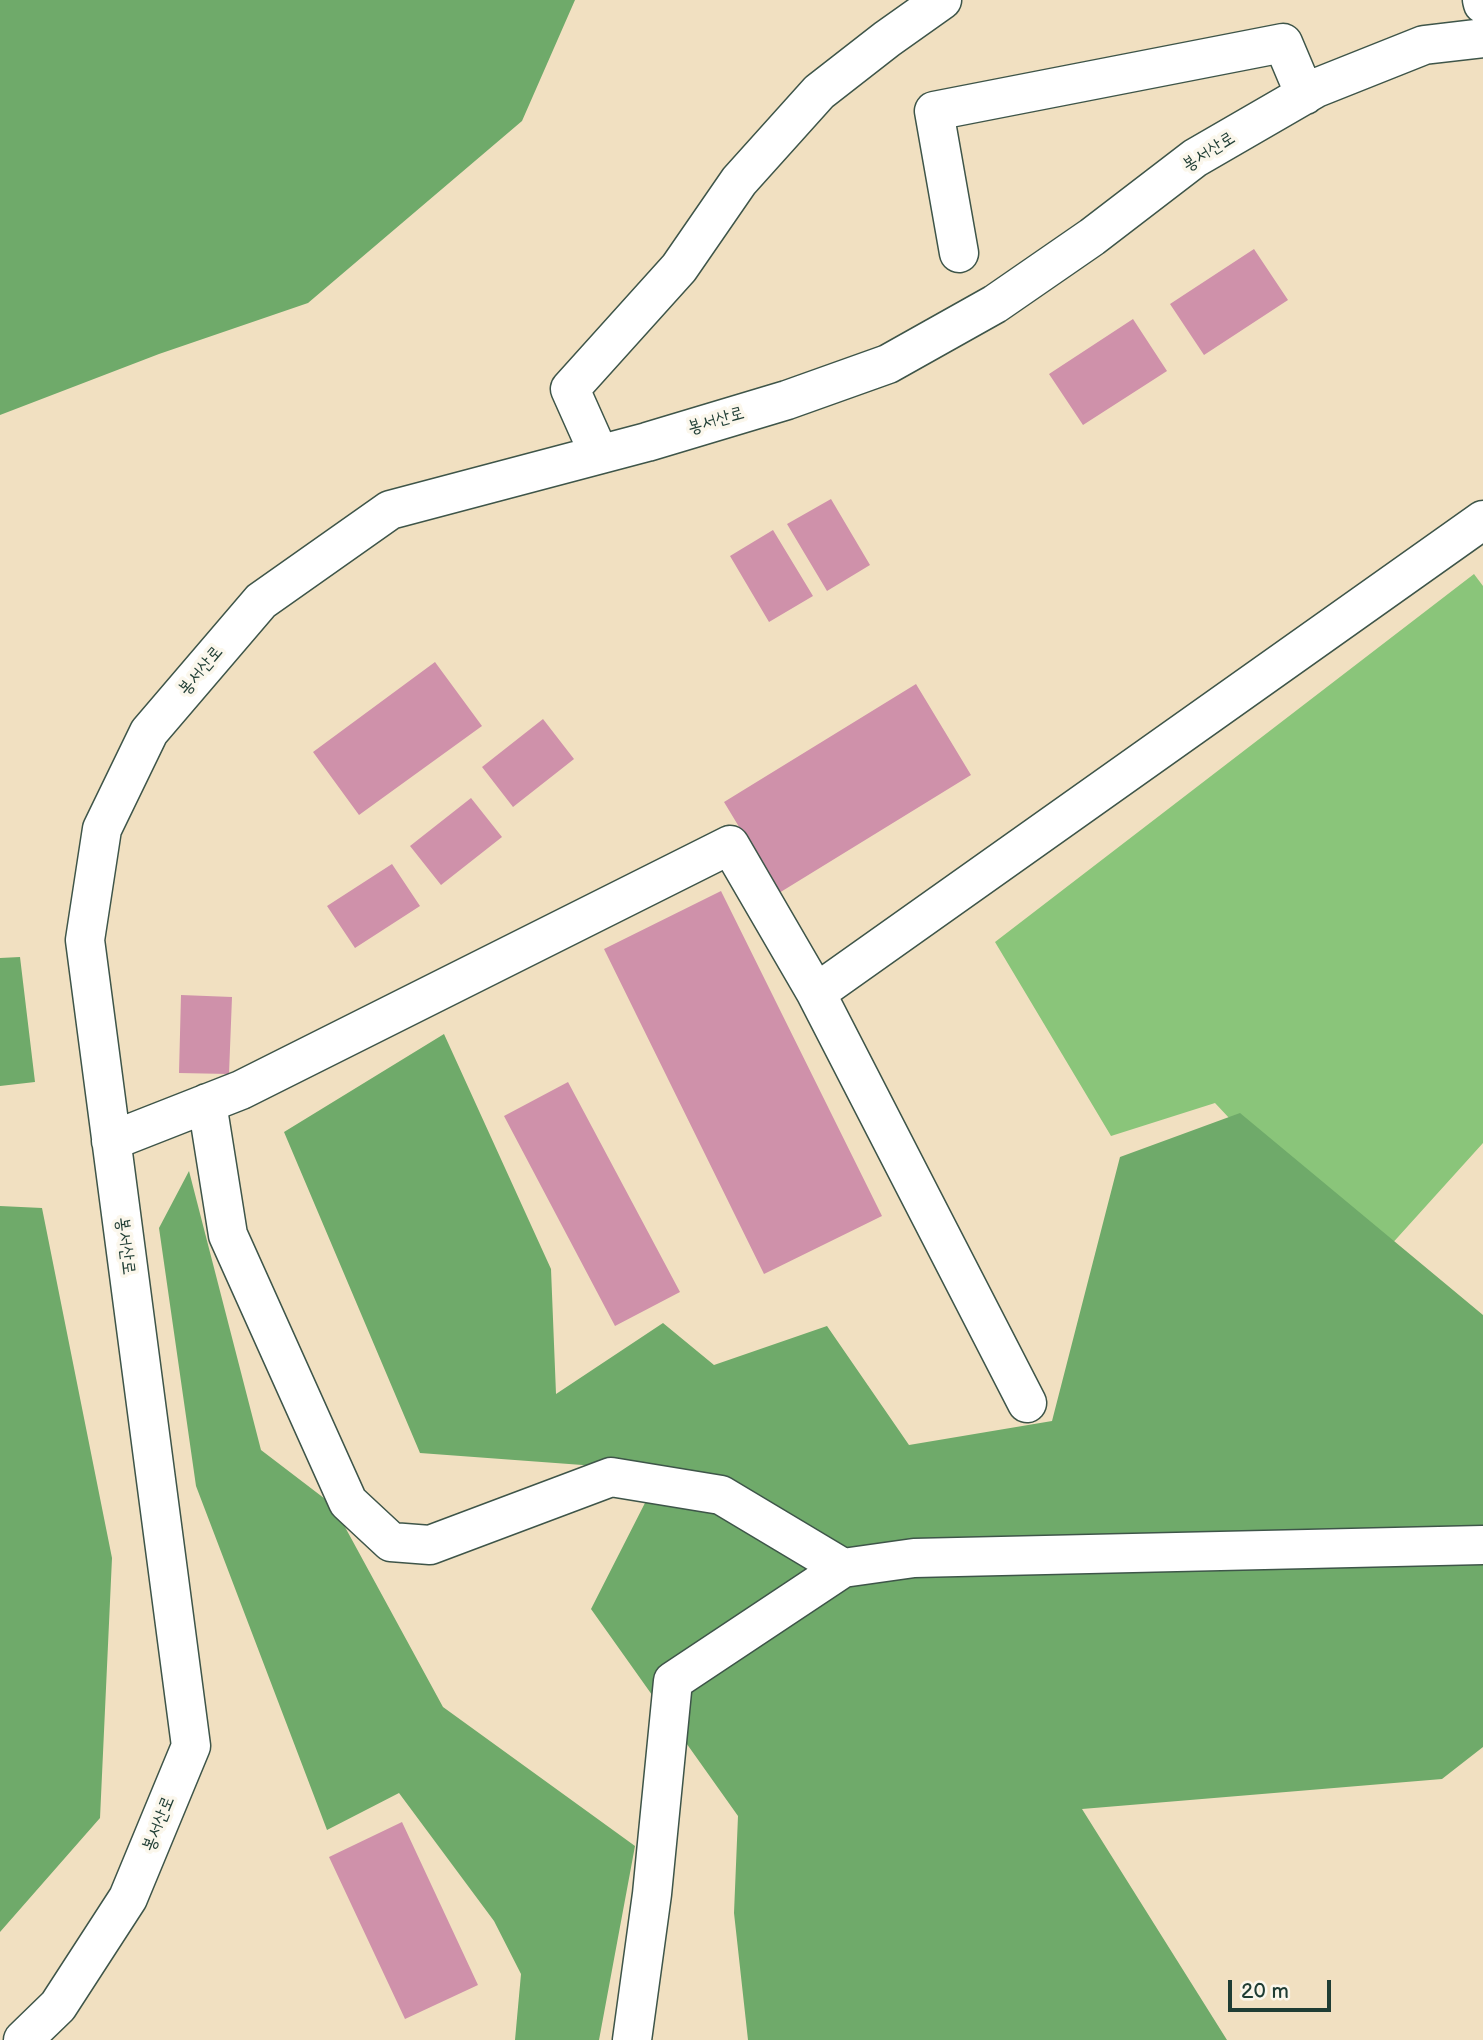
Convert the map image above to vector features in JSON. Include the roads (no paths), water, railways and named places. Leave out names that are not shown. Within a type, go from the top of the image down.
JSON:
[{"type":"street","points":[[599,454],[570,389],[679,268],[739,181],[819,92],[943,0]]},
{"type":"street","name":"봉서산로","points":[[23,2040],[58,2006],[128,1898],[191,1746],[85,940],[102,828],[149,732],[261,601],[390,510],[648,442],[787,400],[888,364],[995,304],[1091,237],[1195,158],[1316,88],[1424,45],[1483,38]]},
{"type":"street","points":[[959,253],[934,111],[1283,43],[1305,95]]},
{"type":"street","points":[[816,993],[1483,520]]},
{"type":"street","points":[[111,1141],[241,1090],[730,845],[816,993],[1027,1403]]},
{"type":"street","points":[[207,1103],[229,1235],[348,1502],[391,1542],[430,1545],[611,1477],[722,1495],[844,1567]]},
{"type":"street","points":[[632,2040],[652,1894],[673,1681],[844,1567],[914,1558],[1483,1545]]}]
